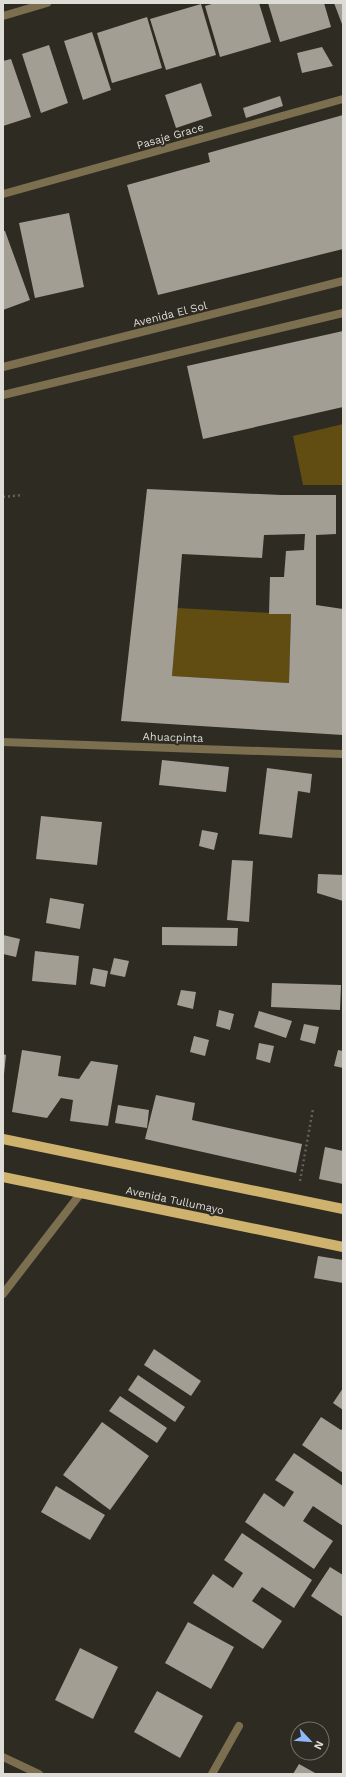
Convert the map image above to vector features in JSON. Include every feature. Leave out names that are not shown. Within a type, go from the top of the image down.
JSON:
[{"type":"main road","points":[[3,1139],[343,1209]]},
{"type":"main road","name":"Avenida Tullumayo","points":[[3,1177],[343,1247]]},
{"type":"street","points":[[3,16],[47,3]]},
{"type":"street","name":"Pasaje Grace","points":[[3,194],[343,99]]},
{"type":"street","name":"Avenida El Sol","points":[[3,368],[343,281]]},
{"type":"street","points":[[3,395],[343,313]]},
{"type":"street","name":"Ahuacpinta","points":[[3,742],[343,754]]},
{"type":"street","points":[[3,1294],[81,1193]]},
{"type":"street","points":[[212,1774],[239,1726]]},
{"type":"street","points":[[3,1757],[38,1774]]},
{"type":"path","points":[[3,497],[23,495]]},
{"type":"path","points":[[296,1200],[313,1109]]},
{"type":"shaded area","points":[[343,424],[343,485],[303,485],[293,436]]},
{"type":"shaded area","points":[[177,608],[291,614],[289,683],[172,676]]},
{"type":"building","points":[[215,3],[259,3],[271,42],[220,57],[205,6]]},
{"type":"building","points":[[268,3],[324,3],[331,27],[280,42]]},
{"type":"building","points":[[334,3],[343,3],[342,24]]},
{"type":"building","points":[[201,4],[216,55],[166,70],[150,19]]},
{"type":"building","points":[[147,17],[162,68],[112,83],[97,33]]},
{"type":"building","points":[[92,32],[111,90],[83,100],[64,41]]},
{"type":"building","points":[[49,45],[68,103],[41,113],[22,54]]},
{"type":"building","points":[[322,47],[333,66],[302,73],[297,53]]},
{"type":"building","points":[[11,59],[31,117],[3,126],[3,61]]},
{"type":"building","points":[[201,83],[212,116],[176,128],[165,95]]},
{"type":"building","points":[[280,96],[283,106],[246,118],[243,108]]},
{"type":"building","points":[[343,115],[343,249],[158,295],[127,185],[210,162],[208,153]]},
{"type":"building","points":[[69,213],[84,287],[35,298],[19,223]]},
{"type":"building","points":[[3,231],[5,231],[30,300],[3,310]]},
{"type":"building","points":[[343,331],[343,407],[203,439],[187,366]]},
{"type":"building","points":[[147,489],[281,495],[336,495],[336,534],[316,535],[316,605],[343,609],[343,735],[121,721]],"holes":[[[305,534],[304,550],[286,551],[284,577],[270,577],[269,614],[291,614],[289,683],[172,676],[182,554],[262,558],[264,535]]]},
{"type":"building","points":[[162,760],[229,767],[226,792],[159,785]]},
{"type":"building","points":[[267,768],[312,774],[310,793],[298,791],[292,838],[259,834]]},
{"type":"building","points":[[41,816],[102,822],[97,865],[36,859]]},
{"type":"building","points":[[202,830],[218,833],[214,850],[199,846]]},
{"type":"building","points":[[232,860],[253,861],[249,922],[227,920]]},
{"type":"building","points":[[318,874],[343,875],[343,901],[317,893]]},
{"type":"building","points":[[50,898],[84,904],[80,929],[46,923]]},
{"type":"building","points":[[162,927],[238,928],[237,946],[162,945]]},
{"type":"building","points":[[3,935],[20,939],[16,957],[3,954]]},
{"type":"building","points":[[35,951],[79,956],[76,985],[32,981]]},
{"type":"building","points":[[114,958],[129,961],[125,977],[110,974]]},
{"type":"building","points":[[93,968],[108,971],[105,987],[90,984]]},
{"type":"building","points":[[272,983],[341,985],[340,1010],[271,1007]]},
{"type":"building","points":[[181,990],[196,992],[193,1009],[177,1005]]},
{"type":"building","points":[[219,1010],[234,1014],[230,1030],[216,1026]]},
{"type":"building","points":[[259,1011],[292,1021],[286,1038],[254,1027]]},
{"type":"building","points":[[304,1024],[319,1027],[315,1044],[300,1040]]},
{"type":"building","points":[[194,1036],[209,1040],[205,1056],[190,1052]]},
{"type":"building","points":[[259,1043],[274,1046],[270,1063],[256,1059]]},
{"type":"building","points":[[22,1050],[61,1056],[58,1076],[79,1079],[91,1061],[118,1065],[108,1126],[70,1121],[73,1100],[61,1098],[47,1118],[12,1112]]},
{"type":"building","points":[[338,1050],[343,1051],[343,1068],[334,1066]]},
{"type":"building","points":[[3,1054],[6,1055],[4,1074],[3,1074]]},
{"type":"building","points":[[156,1095],[195,1103],[192,1120],[302,1144],[296,1173],[145,1139]]},
{"type":"building","points":[[118,1105],[149,1110],[147,1128],[115,1123]]},
{"type":"building","points":[[325,1147],[343,1151],[343,1184],[319,1179]]},
{"type":"building","points":[[318,1256],[343,1260],[343,1283],[314,1278]]},
{"type":"building","points":[[154,1349],[201,1381],[191,1396],[144,1365]]},
{"type":"building","points":[[138,1375],[185,1407],[175,1422],[128,1390]]},
{"type":"building","points":[[343,1388],[343,1410],[333,1403]]},
{"type":"building","points":[[120,1396],[167,1428],[157,1443],[109,1411]]},
{"type":"building","points":[[321,1417],[341,1430],[343,1428],[343,1473],[302,1445]]},
{"type":"building","points":[[102,1422],[149,1456],[110,1510],[63,1475]]},
{"type":"building","points":[[294,1453],[343,1486],[343,1526],[313,1506],[303,1521],[333,1541],[314,1569],[245,1522],[264,1493],[284,1507],[294,1492],[275,1480]]},
{"type":"building","points":[[56,1486],[105,1515],[90,1540],[41,1512]]},
{"type":"building","points":[[242,1533],[312,1580],[294,1608],[262,1587],[252,1601],[282,1621],[263,1649],[193,1603],[213,1574],[233,1588],[243,1573],[224,1560]]},
{"type":"building","points":[[330,1567],[343,1575],[343,1617],[311,1596]]},
{"type":"building","points":[[188,1622],[234,1647],[211,1689],[165,1663]]},
{"type":"building","points":[[80,1648],[118,1667],[93,1719],[55,1700]]},
{"type":"building","points":[[157,1691],[203,1716],[180,1758],[134,1732]]},
{"type":"building","points":[[299,1764],[317,1774],[293,1774]]}]
